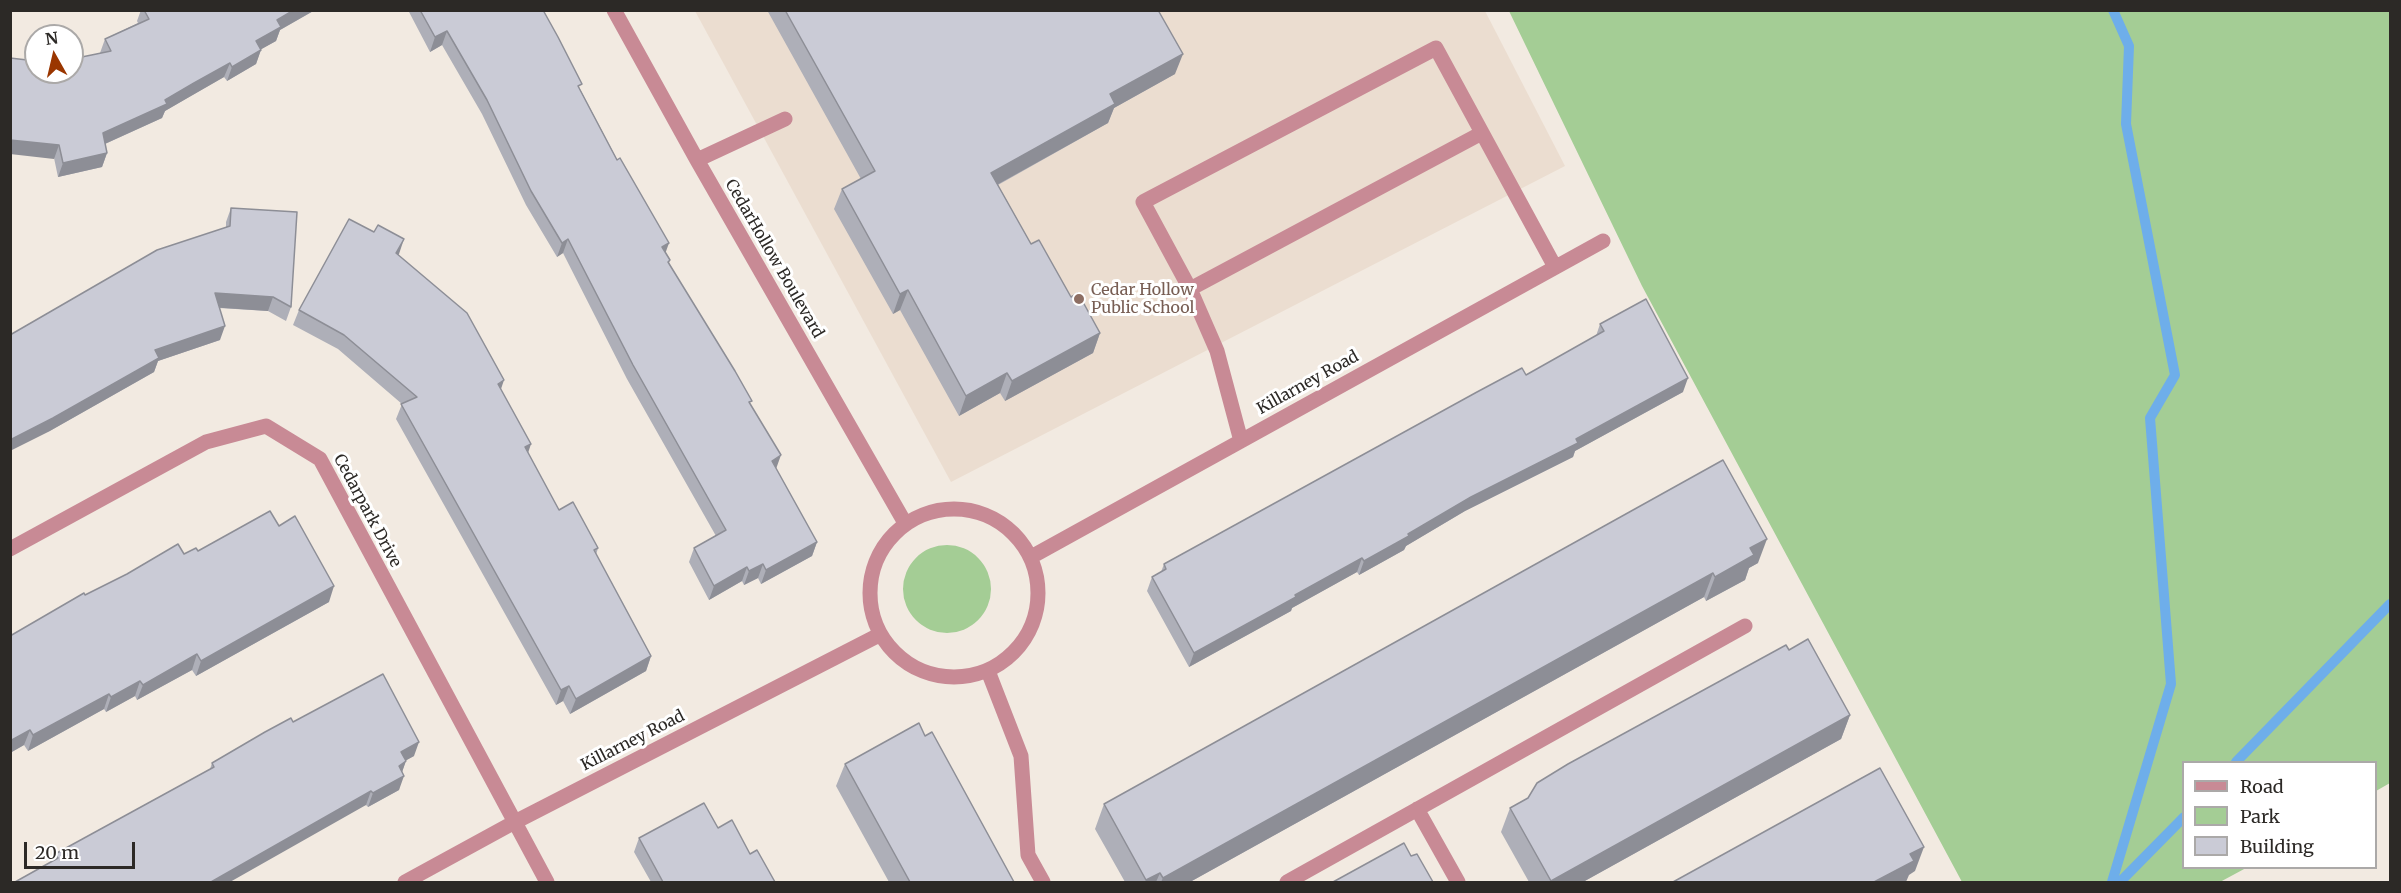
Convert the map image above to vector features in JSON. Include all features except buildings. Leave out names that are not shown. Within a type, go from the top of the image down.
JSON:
[{"type":"street","name":"CedarHollow Boulevard","points":[[614,10],[697,160],[905,523]]},
{"type":"street","points":[[1241,441],[1217,351],[1190,289],[1143,202],[1436,48],[1480,134],[1555,267]]},
{"type":"street","points":[[697,160],[786,119]]},
{"type":"street","points":[[1190,289],[1480,134]]},
{"type":"street","name":"Killarney Road","points":[[1031,557],[1603,241]]},
{"type":"street","name":"Cedarpark Drive","points":[[10,549],[206,442],[266,426],[320,459],[513,823],[547,882]]},
{"type":"street","points":[[941,510],[970,510],[998,521],[1014,533],[1031,557],[1037,574],[1038,604],[1030,631],[1013,655],[988,671],[968,677],[938,677],[911,667],[898,657],[879,635],[868,600],[872,571],[884,544],[905,523],[941,510]]},
{"type":"street","points":[[1287,882],[1745,626]]},
{"type":"street","name":"Killarney Road","points":[[405,882],[513,823],[879,635]]},
{"type":"street","points":[[988,671],[1021,756],[1028,855],[1042,882]]},
{"type":"street","points":[[1417,809],[1458,882]]},
{"type":"shaded area","name":"Cedar Hollow Public School","points":[[695,11],[1485,11],[1565,166],[951,482]]},
{"type":"green space","points":[[1509,11],[2390,11],[2390,783],[2377,790],[2377,761],[2182,761],[2182,869],[2244,869],[2220,882],[1962,882],[1642,286]]},
{"type":"green space","points":[[947,545],[964,549],[978,558],[987,572],[991,589],[987,606],[978,620],[964,629],[947,633],[930,629],[916,620],[907,606],[903,589],[907,572],[916,558],[930,549]]},
{"type":"waterway","points":[[2112,882],[2171,684],[2150,418],[2175,375],[2126,124],[2129,46],[2113,10]]},
{"type":"waterway","points":[[2237,761],[2390,604]]},
{"type":"waterway","points":[[2120,882],[2182,819]]},
{"type":"place","name":"Cedar Hollow Public School","points":[[1079,299]]}]
